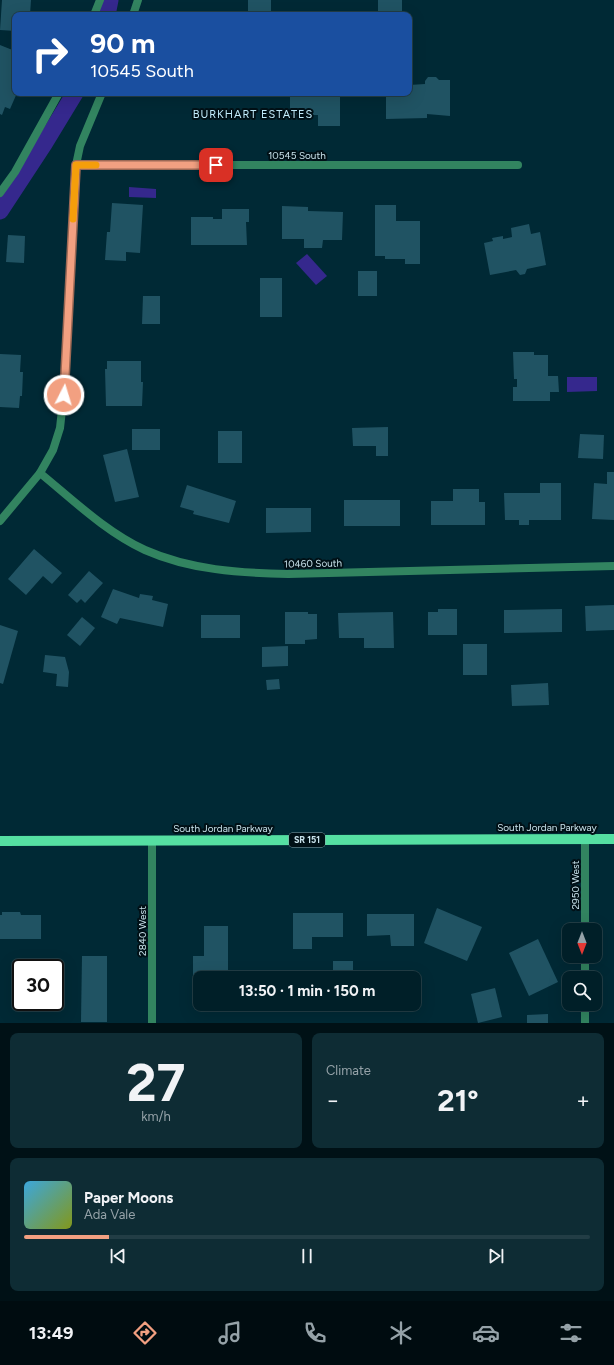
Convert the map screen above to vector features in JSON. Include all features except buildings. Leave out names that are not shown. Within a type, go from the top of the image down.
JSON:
[{"type":"main road","name":"South Jordan Parkway","points":[[0,841],[614,839]]},
{"type":"street","points":[[95,12],[100,0]]},
{"type":"street","points":[[134,12],[138,0]]},
{"type":"street","points":[[0,193],[15,172],[57,96]]},
{"type":"street","points":[[0,521],[40,473],[53,450],[60,428],[76,165],[80,146],[101,96]]},
{"type":"street","name":"10545 South","points":[[76,165],[518,165]]},
{"type":"street","name":"10460 South","points":[[40,473],[110,528],[145,550],[191,565],[239,572],[288,574],[614,566]]},
{"type":"street","name":"2950 West","points":[[585,839],[585,923]]},
{"type":"street","name":"2840 West","points":[[152,840],[152,1023]]},
{"type":"street","points":[[585,1011],[585,1023]]},
{"type":"shaded area","points":[[129,187],[156,189],[156,198],[129,197]]},
{"type":"shaded area","points":[[307,254],[327,276],[316,285],[296,263]]},
{"type":"shaded area","points":[[567,377],[597,377],[597,391],[567,392]]},
{"type":"waterway","points":[[108,12],[110,0]]},
{"type":"waterway","points":[[0,211],[73,96]]},
{"type":"slow traffic","points":[[73,219],[76,165],[96,165]]},
{"type":"district","name":"BURKHART ESTATES","points":[[253,114]]},
{"type":"route","points":[[64,395],[76,165],[216,165]]}]
